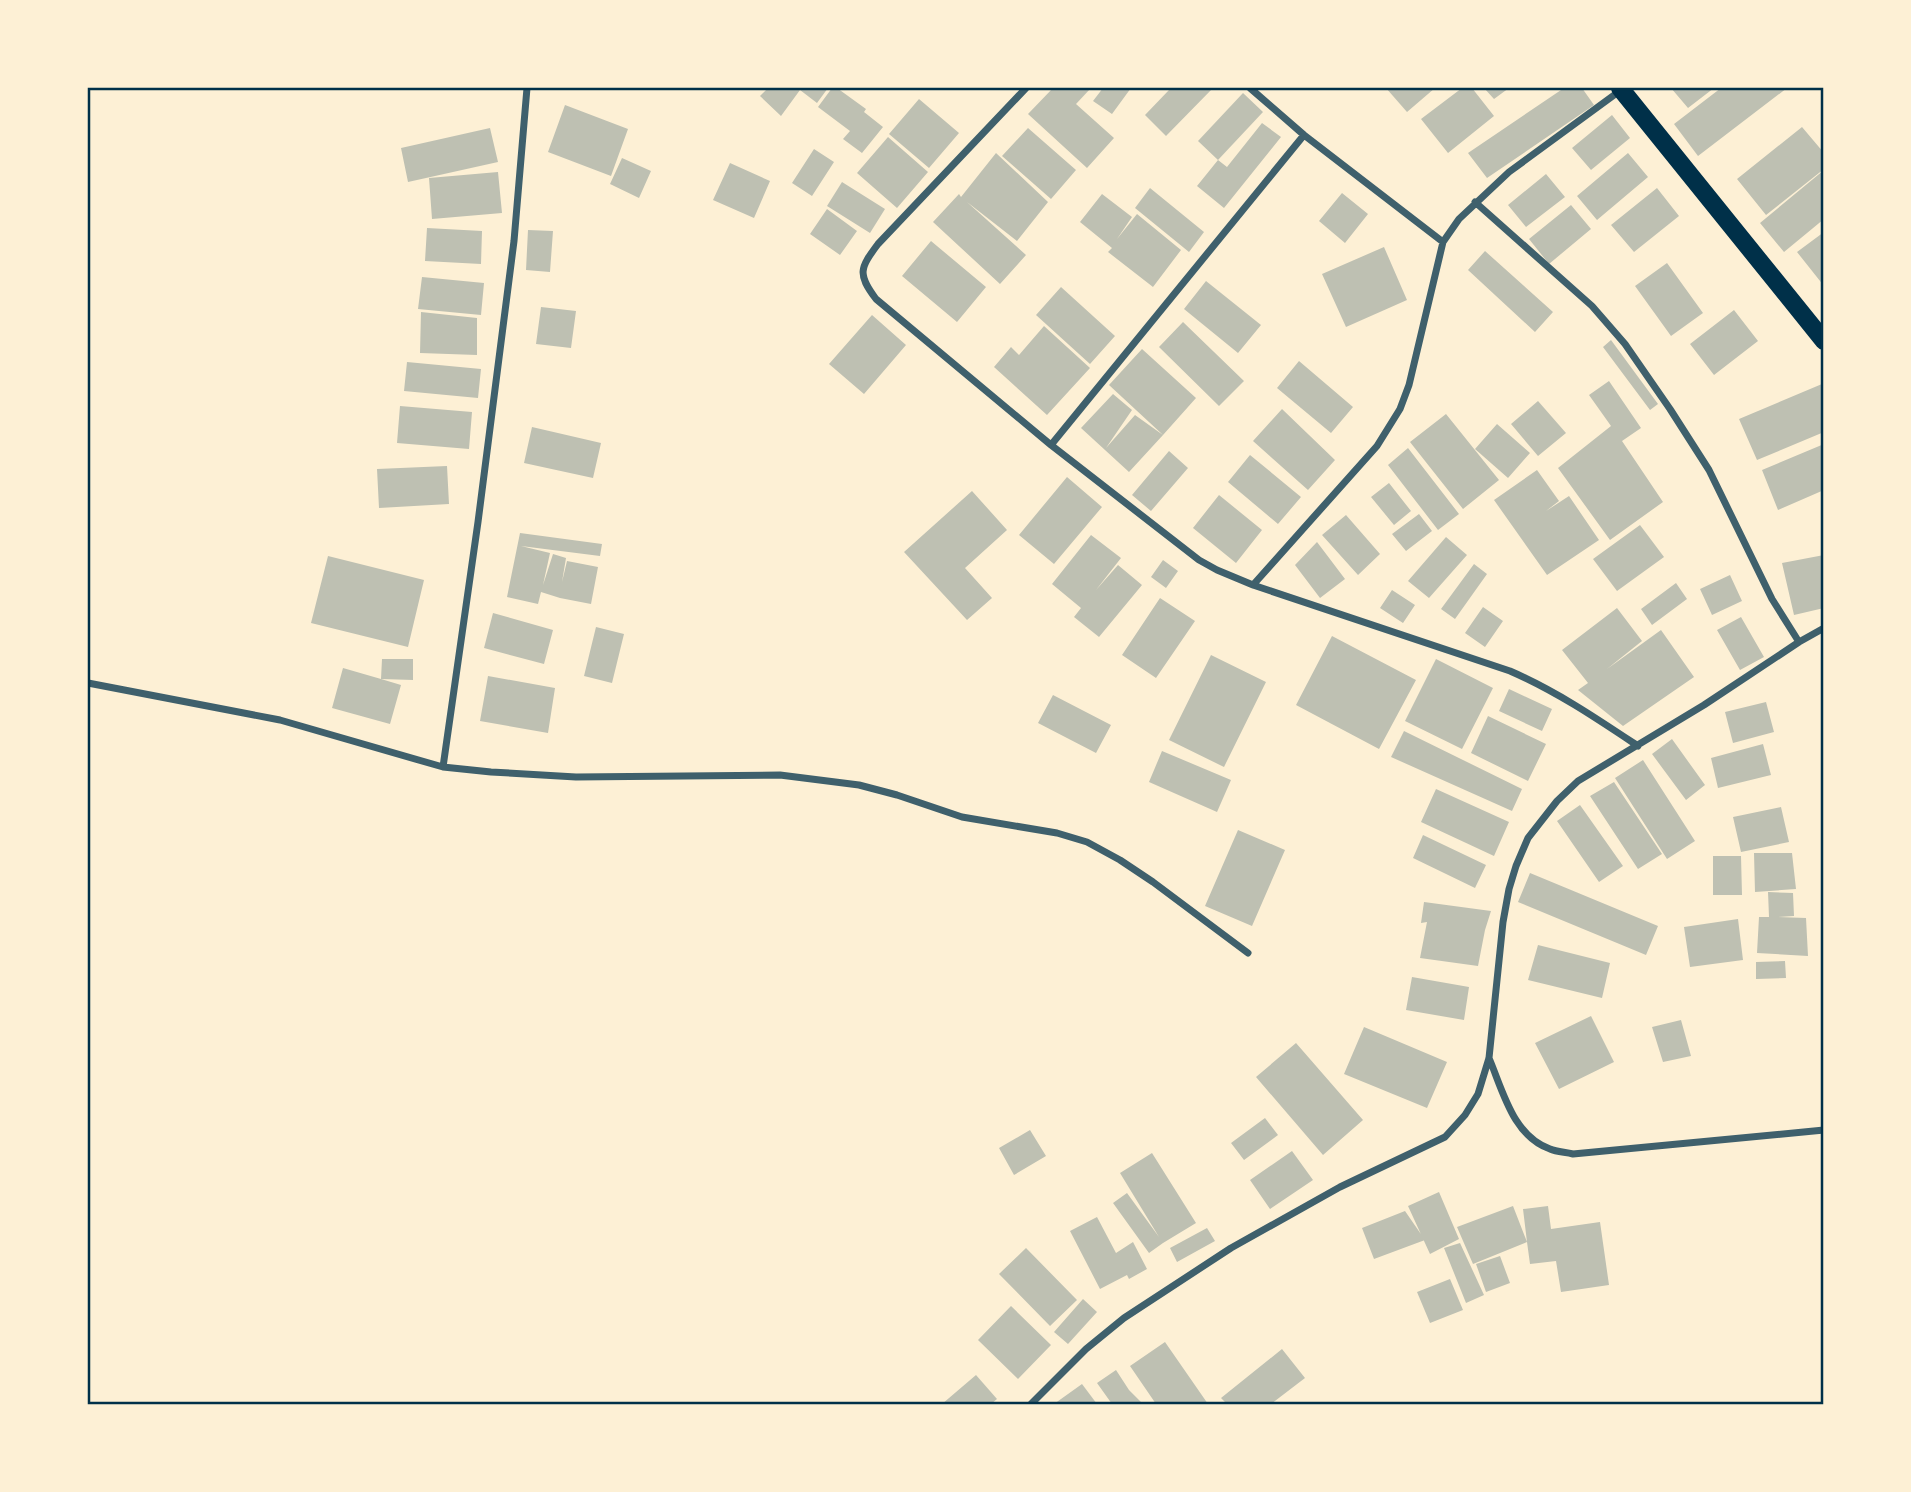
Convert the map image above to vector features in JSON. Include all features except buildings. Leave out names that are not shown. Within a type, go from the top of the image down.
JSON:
[{"type":"main road","points":[[1621,88],[1824,341]]},
{"type":"street","points":[[443,766],[512,254],[527,88]]},
{"type":"street","points":[[1026,88],[868,257],[863,269],[863,279],[876,299],[1051,445],[1199,560],[1253,585],[1510,671],[1571,701],[1638,746]]},
{"type":"street","points":[[1250,88],[1304,135],[1443,242]]},
{"type":"street","points":[[1253,585],[1377,446],[1400,409],[1409,384],[1443,242],[1460,219],[1508,172],[1621,88]]},
{"type":"street","points":[[1051,445],[1304,135]]},
{"type":"street","points":[[1475,202],[1592,306],[1625,344],[1709,470],[1772,599],[1799,642]]},
{"type":"street","points":[[1031,1405],[1086,1349],[1124,1318],[1231,1248],[1340,1187],[1445,1137],[1465,1115],[1478,1094],[1489,1058],[1503,922],[1509,889],[1528,838],[1557,801],[1578,781],[1824,628]]},
{"type":"street","points":[[88,683],[280,720],[443,766],[576,777],[780,775],[859,785],[962,817],[1058,833],[1087,842],[1153,882],[1248,953]]},
{"type":"street","points":[[1489,1058],[1515,1120],[1530,1137],[1549,1149],[1573,1154],[1824,1130]]}]
